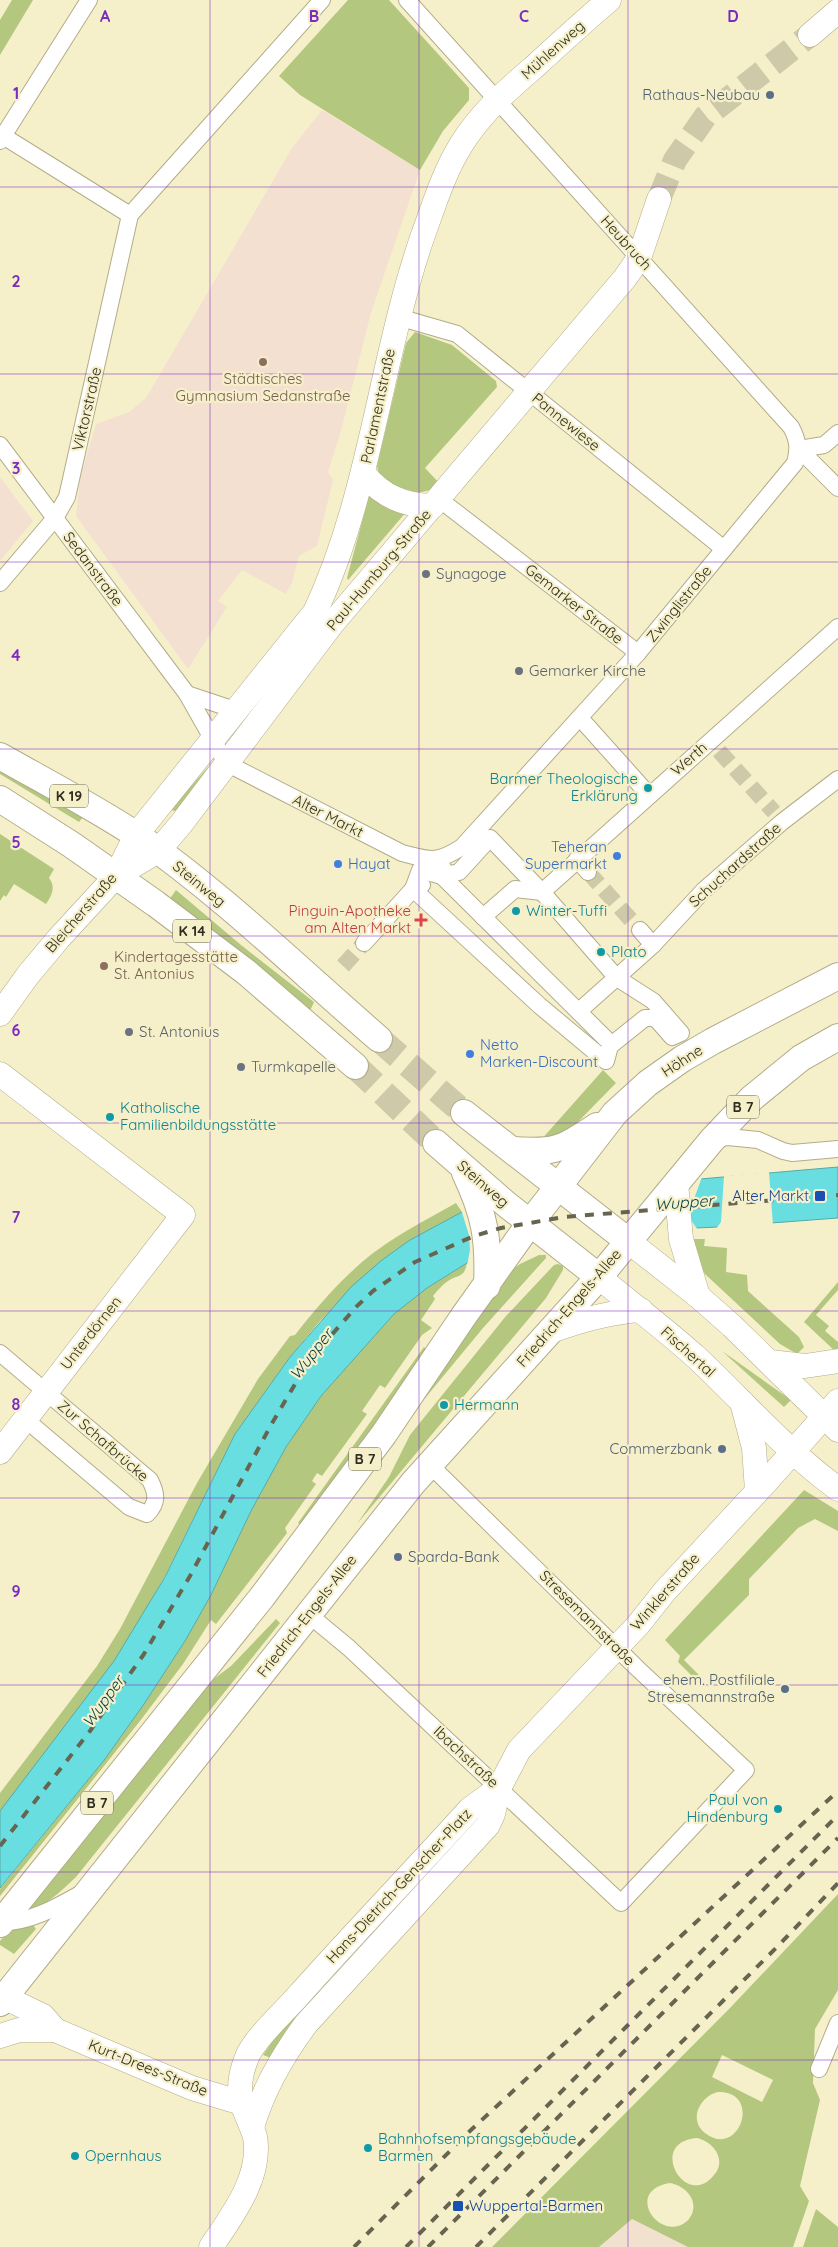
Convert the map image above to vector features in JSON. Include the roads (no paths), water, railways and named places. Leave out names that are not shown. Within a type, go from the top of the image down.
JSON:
[{"type":"main road","name":"Mühlenweg","points":[[496,100],[609,0]]},
{"type":"main road","points":[[810,35],[838,11]]},
{"type":"main road","name":"Parlamentstraße","points":[[238,706],[315,612],[330,580],[364,474],[398,317],[415,260],[448,169],[477,122],[496,100]]},
{"type":"main road","name":"Paul-Humburg-Straße","points":[[116,876],[158,851],[181,824],[332,624],[625,278],[639,258],[659,199]]},
{"type":"main road","points":[[364,474],[371,482],[391,497],[412,504],[436,502]]},
{"type":"main road","points":[[213,737],[238,706]]},
{"type":"main road","name":"Bleicherstraße","points":[[0,1014],[46,952],[116,876],[136,835],[213,737]]},
{"type":"main road","name":"Steinweg","points":[[0,756],[136,835],[158,851],[232,910],[379,1040]]},
{"type":"main road","name":"K 19","points":[[0,799],[116,876]]},
{"type":"main road","name":"K 14","points":[[116,876],[246,972],[354,1066]]},
{"type":"main road","name":"Höhne","points":[[558,1186],[615,1113],[648,1083],[682,1059],[713,1041],[838,976]]},
{"type":"main road","name":"B 7","points":[[628,1241],[712,1140],[752,1098],[801,1058],[838,1037]]},
{"type":"main road","name":"Unterdörnen","points":[[0,1074],[183,1215],[45,1391],[0,1452]]},
{"type":"main road","points":[[464,1113],[698,1296],[833,1416]]},
{"type":"main road","points":[[512,1150],[543,1152],[564,1147],[615,1113]]},
{"type":"main road","name":"Steinweg","points":[[436,1143],[461,1165],[478,1188],[530,1224]]},
{"type":"main road","points":[[676,1183],[681,1239],[698,1296]]},
{"type":"main road","name":"B 7","points":[[1,1923],[262,1598],[384,1434],[494,1271],[558,1186]]},
{"type":"main road","points":[[478,1188],[494,1271]]},
{"type":"main road","name":"Fischertal","points":[[530,1224],[641,1310],[695,1357],[820,1476],[838,1489]]},
{"type":"main road","name":"Friedrich-Engels-Allee","points":[[1,1999],[308,1614],[430,1465],[599,1277],[628,1241]]},
{"type":"main road","points":[[551,1331],[590,1317],[621,1311],[641,1310]]},
{"type":"main road","points":[[770,1362],[805,1366],[838,1361]]},
{"type":"main road","points":[[742,1402],[754,1448],[757,1491]]},
{"type":"main road","name":"Winklerstraße","points":[[499,1788],[519,1750],[617,1647],[664,1591],[794,1451],[833,1416]]},
{"type":"main road","name":"Hans-Dietrich-Genscher-Platz","points":[[250,2113],[241,2077],[248,2056],[255,2045],[470,1809],[499,1788]]},
{"type":"main road","name":"Hans-Dietrich-Genscher-Platz","points":[[250,2113],[292,2043],[306,2024],[488,1825],[493,1814],[499,1788]]},
{"type":"main road","name":"Kurt-Drees-Straße","points":[[1,1999],[43,2016],[56,2030]]},
{"type":"main road","name":"Kurt-Drees-Straße","points":[[0,2036],[19,2030],[56,2030],[250,2113]]},
{"type":"main road","points":[[211,2247],[251,2180],[256,2152],[250,2113]]},
{"type":"street","points":[[89,0],[2,138],[130,215]]},
{"type":"street","name":"Viktorstraße","points":[[0,582],[55,518],[67,497],[130,215],[322,0]]},
{"type":"street","name":"Heubruch","points":[[408,0],[791,427],[798,440],[799,449],[838,488]]},
{"type":"street","name":"Pannewiese","points":[[398,317],[457,334],[724,549]]},
{"type":"street","points":[[799,449],[824,445],[838,433]]},
{"type":"street","name":"Sedanstraße","points":[[0,445],[187,694],[213,737]]},
{"type":"street","name":"Zwinglistraße","points":[[444,859],[462,847],[581,719],[795,463],[799,449]]},
{"type":"street","name":"Gemarker Straße","points":[[436,502],[638,653]]},
{"type":"street","name":"Werth","points":[[542,892],[649,795],[715,746],[838,627]]},
{"type":"street","points":[[187,694],[238,706]]},
{"type":"street","points":[[581,719],[649,795]]},
{"type":"street","points":[[213,737],[226,763]]},
{"type":"street","name":"Alter Markt","points":[[226,763],[402,853],[428,859],[444,859]]},
{"type":"street","name":"Schuchardstraße","points":[[617,978],[653,945],[704,890],[778,817],[838,780]]},
{"type":"street","points":[[364,944],[413,889],[420,870],[442,876],[460,872],[490,838],[542,892],[617,978],[653,1001],[675,1035],[658,1021],[649,1018],[641,1020],[616,1035],[610,1046],[606,1061],[540,1006],[413,889]]},
{"type":"street","points":[[442,876],[444,859]]},
{"type":"street","points":[[577,859],[588,872]]},
{"type":"street","points":[[442,876],[579,1011],[616,1035]]},
{"type":"street","points":[[483,916],[515,889],[542,892]]},
{"type":"street","points":[[640,930],[653,945]]},
{"type":"street","points":[[579,1011],[617,978]]},
{"type":"street","points":[[712,1140],[728,1137],[758,1140],[792,1153],[838,1149]]},
{"type":"street","name":"Zur Schafbrücke","points":[[0,1353],[150,1480],[156,1493],[154,1507],[147,1514],[128,1507],[25,1419]]},
{"type":"street","name":"Stresemannstraße","points":[[430,1465],[746,1770],[621,1903]]},
{"type":"street","name":"Ibachstraße","points":[[308,1614],[349,1648],[621,1903]]},
{"type":"street","points":[[1,1923],[40,1914],[91,1888]]},
{"type":"street","points":[[820,2069],[838,2023]]},
{"type":"water","name":"Wupper","points":[[838,1167],[838,1218],[718,1227],[567,1234],[498,1249],[467,1263],[427,1288],[394,1314],[321,1396],[286,1447],[251,1511],[211,1595],[185,1641],[144,1704],[105,1759],[0,1888],[0,1811],[114,1661],[165,1577],[235,1434],[290,1357],[351,1287],[382,1260],[410,1240],[462,1212],[516,1195]]},
{"type":"tunnel","points":[[659,199],[675,160],[705,117],[810,35]]},
{"type":"tunnel","points":[[719,751],[774,812]]},
{"type":"tunnel","points":[[588,872],[640,930]]},
{"type":"tunnel","points":[[343,966],[364,943]]},
{"type":"tunnel","points":[[379,1039],[464,1113]]},
{"type":"tunnel","points":[[355,1066],[436,1143]]},
{"type":"railway","points":[[0,1846],[90,1731],[144,1654],[190,1576],[271,1425],[308,1362],[356,1307],[373,1291],[415,1262],[474,1236],[501,1228],[564,1217],[838,1195]]},
{"type":"railway","points":[[354,2247],[472,2129],[838,1791]]},
{"type":"railway","points":[[406,2247],[838,1815]]},
{"type":"railway","points":[[428,2247],[838,1838]]},
{"type":"railway","points":[[476,2247],[779,1945],[838,1883]]},
{"type":"place","name":"Rathaus-Neubau","points":[[770,95]]},
{"type":"place","name":"Städtisches Gymnasium Sedanstraße","points":[[263,362]]},
{"type":"place","name":"Synagoge","points":[[426,574]]},
{"type":"place","name":"Gemarker Kirche","points":[[519,671]]},
{"type":"place","name":"Barmer Theologische Erklärung","points":[[648,788]]},
{"type":"place","name":"Teheran Supermarkt","points":[[617,856]]},
{"type":"place","name":"Hayat","points":[[338,864]]},
{"type":"place","name":"Winter-Tuffi","points":[[516,911]]},
{"type":"place","name":"Pinguin-Apotheke am Alten Markt","points":[[421,920]]},
{"type":"place","name":"Plato","points":[[601,952]]},
{"type":"place","name":"Kindertagesstätte St. Antonius","points":[[104,966]]},
{"type":"place","name":"St. Antonius","points":[[129,1032]]},
{"type":"place","name":"Netto Marken-Discount","points":[[470,1054]]},
{"type":"place","name":"Turmkapelle","points":[[241,1067]]},
{"type":"place","name":"Katholische Familienbildungsstätte","points":[[110,1117]]},
{"type":"place","name":"Alter Markt","points":[[820,1196]]},
{"type":"place","name":"Hermann","points":[[444,1405]]},
{"type":"place","name":"Commerzbank","points":[[722,1449]]},
{"type":"place","name":"Sparda-Bank","points":[[398,1557]]},
{"type":"place","name":"ehem. Postfiliale Stresemannstraße","points":[[785,1689]]},
{"type":"place","name":"Paul von Hindenburg","points":[[778,1809]]},
{"type":"place","name":"Bahnhofsempfangsgebäude Barmen","points":[[368,2148]]},
{"type":"place","name":"Opernhaus","points":[[75,2156]]},
{"type":"place","name":"Wuppertal-Barmen","points":[[458,2206]]}]
